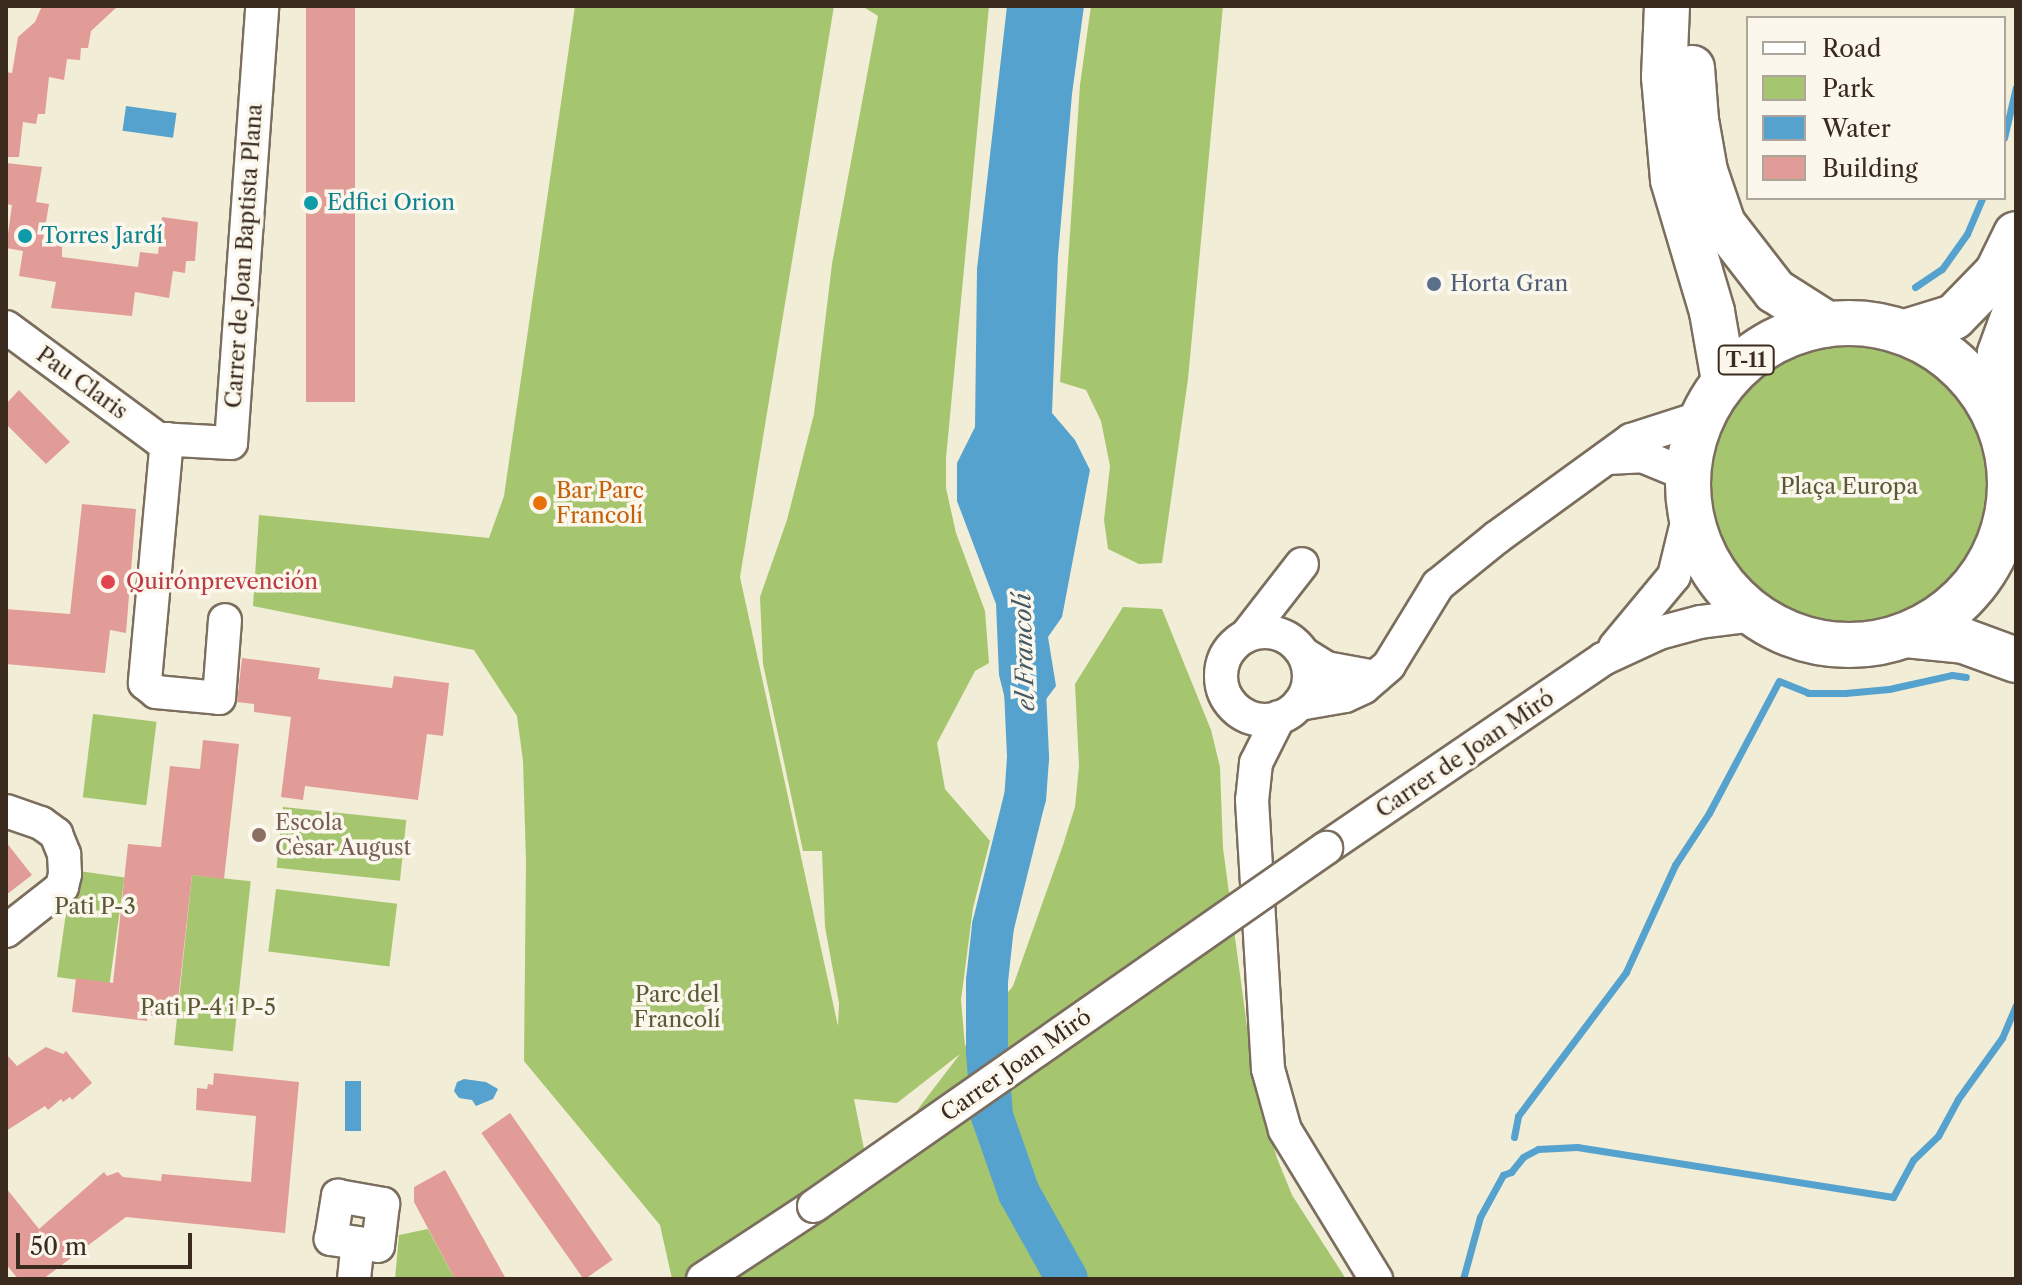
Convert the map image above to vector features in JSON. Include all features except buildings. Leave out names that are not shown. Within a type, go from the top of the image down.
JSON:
[{"type":"highway","name":"T-11","points":[[1667,6],[1664,77],[1673,180],[1712,312],[1713,399],[1689,492],[1695,533],[1717,576],[1754,615],[1799,637],[1852,645],[1906,635],[1930,623],[1962,599],[1988,568],[2006,523],[2011,480],[2009,459],[1996,418],[1969,375],[1928,343],[1905,332],[1853,322],[1803,329],[1759,349],[1713,399]]},
{"type":"highway","points":[[1696,6],[1692,75],[1696,120],[1705,171],[1723,224],[1775,291],[1827,324]]},
{"type":"highway","points":[[1905,332],[1954,317],[1997,273],[2016,234]]},
{"type":"highway","points":[[1996,418],[2000,353],[2016,309]]},
{"type":"highway","points":[[2000,544],[2016,585]]},
{"type":"highway","name":"T-11","points":[[1906,635],[1964,641],[2016,660]]},
{"type":"street","name":"Carrer de Joan Baptista Plana","points":[[163,439],[231,443],[262,6]]},
{"type":"street","name":"Pau Claris","points":[[6,327],[163,439]]},
{"type":"street","points":[[1229,701],[1251,717],[1345,696],[1389,665],[1407,641],[1438,585],[1604,458],[1631,440],[1713,399]]},
{"type":"street","points":[[163,439],[145,683],[156,692],[219,698],[225,620]]},
{"type":"street","points":[[1604,458],[1642,456],[1689,492]]},
{"type":"street","name":"Carrer de Joan Miró","points":[[1326,848],[1652,624],[1674,576],[1689,492]]},
{"type":"street","points":[[1252,800],[1221,677],[1222,664],[1302,564],[1300,650],[1309,680],[1256,763],[1252,800],[1268,1069],[1285,1130],[1376,1279]]},
{"type":"street","points":[[1652,624],[1754,615]]},
{"type":"street","points":[[1246,636],[1273,632],[1326,668],[1375,677]]},
{"type":"street","points":[[6,811],[41,823],[56,834],[64,854],[65,874],[62,887],[6,931]]},
{"type":"street","name":"Carrer Joan Miró","points":[[703,1279],[814,1206],[1326,848]]},
{"type":"street","points":[[354,1279],[358,1243]]},
{"type":"green space","name":"Parc del Francolí","points":[[575,6],[834,6],[740,577],[838,1026],[839,1003],[825,927],[822,851],[803,851],[763,664],[760,597],[787,520],[814,414],[832,264],[878,16],[862,6],[989,6],[946,458],[946,488],[956,533],[985,611],[989,663],[975,671],[937,743],[945,789],[990,841],[973,908],[961,1000],[965,1046],[1013,986],[1075,807],[1079,766],[1075,684],[1123,607],[1162,609],[1211,730],[1220,767],[1223,848],[1254,1079],[1277,1158],[1292,1195],[1346,1279],[672,1279],[660,1225],[524,1061],[526,861],[523,761],[517,716],[474,650],[253,606],[259,515],[489,538],[504,496]],"holes":[[[960,1054],[902,1130],[864,1149],[854,1099],[897,1103]]]},
{"type":"green space","points":[[1091,6],[1223,6],[1188,379],[1162,563],[1139,564],[1108,549],[1104,520],[1110,466],[1101,421],[1086,390],[1060,382],[1080,85]]},
{"type":"green space","name":"Plaça Europa","points":[[1849,347],[1890,353],[1927,371],[1948,388],[1965,409],[1983,446],[1989,487],[1983,528],[1965,565],[1948,586],[1927,603],[1890,621],[1849,627],[1808,621],[1771,603],[1750,586],[1733,565],[1715,528],[1709,487],[1715,446],[1733,409],[1750,388],[1771,371],[1808,353]]},
{"type":"green space","points":[[93,714],[157,722],[146,805],[83,797]]},
{"type":"green space","points":[[283,807],[406,820],[400,881],[277,868]]},
{"type":"green space","name":"Pati P-3","points":[[72,870],[124,877],[109,984],[57,977]]},
{"type":"green space","name":"Pati P-4 i P-5","points":[[192,875],[251,881],[233,1051],[174,1045]]},
{"type":"green space","points":[[276,889],[397,904],[389,966],[268,952]]},
{"type":"green space","points":[[428,1229],[455,1279],[395,1279],[399,1235]]},
{"type":"water","points":[[1007,6],[1084,6],[1072,94],[1058,256],[1052,413],[1075,440],[1090,470],[1062,617],[1048,637],[1056,686],[1044,702],[1006,703],[999,675],[996,604],[957,501],[957,463],[975,427],[977,269]]},
{"type":"water","points":[[126,106],[177,113],[173,138],[123,131]]},
{"type":"water","points":[[464,1079],[486,1082],[498,1089],[493,1099],[476,1106],[472,1100],[459,1098],[454,1091],[457,1082]]},
{"type":"water","points":[[345,1081],[361,1081],[361,1131],[345,1131]]},
{"type":"waterway","points":[[2006,130],[2016,87]]},
{"type":"waterway","points":[[1915,287],[1942,269],[1967,234],[1981,200]]},
{"type":"waterway","name":"el Francolí","points":[[1023,646],[1028,758],[1025,797],[993,926],[987,981],[987,1052],[992,1116],[1019,1193],[1067,1279]]},
{"type":"waterway","points":[[1514,1137],[1518,1116],[1626,972],[1675,865],[1709,813],[1779,681],[1808,693],[1845,693],[1889,689],[1952,675],[1966,677]]},
{"type":"waterway","points":[[1463,1279],[1480,1217],[1503,1175],[1511,1172],[1523,1157],[1538,1149],[1577,1147],[1893,1197],[1913,1160],[1938,1136],[1958,1099],[2002,1038],[2016,1005]]},
{"type":"place","name":"Edfici Orion","points":[[311,203]]},
{"type":"place","name":"Torres Jardí","points":[[25,236]]},
{"type":"place","name":"Horta Gran","points":[[1434,284]]},
{"type":"place","name":"Bar Parc Francolí","points":[[540,503]]},
{"type":"place","name":"Quirónprevención","points":[[108,582]]},
{"type":"place","name":"Escola Cèsar August","points":[[259,835]]}]
